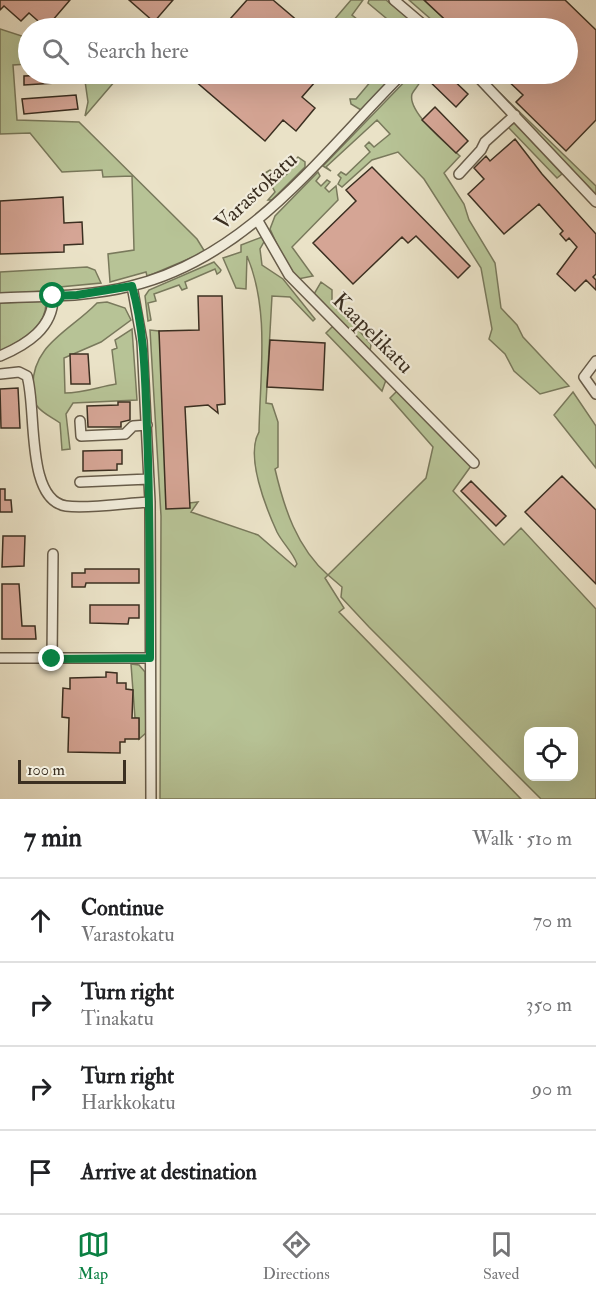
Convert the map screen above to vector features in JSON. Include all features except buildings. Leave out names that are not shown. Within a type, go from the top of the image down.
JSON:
[{"type":"street","points":[[394,0],[415,18]]},
{"type":"street","name":"Varastokatu","points":[[0,298],[77,295],[132,286],[205,258],[258,221],[392,84]]},
{"type":"street","points":[[485,84],[596,202]]},
{"type":"street","points":[[459,174],[481,150],[485,142],[515,115]]},
{"type":"street","name":"Kaapelikatu","points":[[258,221],[289,275],[474,463]]},
{"type":"street","points":[[132,286],[142,341],[150,502],[151,799]]},
{"type":"street","points":[[0,356],[14,350],[41,330],[52,313],[53,296]]},
{"type":"street","points":[[596,361],[585,377],[596,394]]},
{"type":"street","points":[[0,374],[20,372],[27,376],[38,474],[48,496],[65,506],[150,502]]},
{"type":"street","points":[[80,421],[81,436],[124,434],[133,426],[147,424]]},
{"type":"street","points":[[80,482],[149,479]]},
{"type":"street","points":[[52,659],[53,554]]},
{"type":"street","points":[[0,658],[150,658]]},
{"type":"green space","points":[[351,0],[363,0],[352,15],[356,18],[336,18]]},
{"type":"green space","points":[[369,0],[386,0],[408,18],[386,18],[368,3]]},
{"type":"green space","points":[[409,0],[424,0],[443,18],[430,18]]},
{"type":"green space","points":[[0,29],[18,35],[18,65],[13,65],[17,120],[79,122],[197,239],[205,252],[147,276],[146,272],[110,282],[108,254],[134,250],[132,176],[103,177],[102,170],[62,172],[30,133],[0,134]]},
{"type":"green space","points":[[85,84],[112,84],[85,116],[88,102]]},
{"type":"green space","points":[[369,84],[386,84],[361,110],[351,104],[350,99],[356,99]]},
{"type":"green space","points":[[402,84],[419,84],[412,94],[416,110],[430,128],[460,156],[444,173],[464,204],[469,220],[495,263],[501,308],[517,325],[523,337],[569,386],[540,394],[514,371],[505,354],[489,339],[492,329],[481,268],[424,179],[398,152],[372,160],[342,187],[338,184],[341,178],[338,175],[341,172],[346,175],[370,152],[365,146],[369,142],[374,147],[390,134],[377,120],[326,167],[331,171],[323,166]]},
{"type":"green space","points":[[500,93],[596,186],[596,196]]},
{"type":"green space","points":[[514,122],[562,174],[557,178],[508,127]]},
{"type":"green space","points":[[298,157],[305,162],[305,167],[272,200],[268,200],[275,192],[265,173],[270,170],[278,181],[287,174],[286,171]]},
{"type":"green space","points":[[318,172],[320,176],[316,181],[321,186],[327,180],[330,182],[325,188],[329,192],[336,186],[338,200],[292,247],[313,276],[298,279],[284,260],[270,229],[275,216]]},
{"type":"green space","points":[[262,237],[265,240],[260,249],[262,265],[283,279],[315,319],[313,321],[290,297],[272,296],[266,403],[272,404],[278,422],[278,467],[275,469],[293,527],[308,553],[328,575],[325,578],[344,608],[339,612],[521,799],[160,799],[161,516],[150,330],[159,331],[189,503],[198,502],[191,512],[258,535],[295,567],[297,564],[272,522],[256,468],[254,454],[259,432],[262,365],[259,298],[247,256],[246,289],[236,288],[223,258],[241,252],[241,245]]},
{"type":"green space","points":[[214,262],[221,270],[217,274],[215,269],[185,282],[187,288],[182,290],[179,285],[154,294],[156,301],[148,303],[151,320],[148,321],[145,296],[149,290]]},
{"type":"green space","points":[[87,267],[95,270],[101,283],[49,288],[45,291],[0,294],[0,272]]},
{"type":"green space","points":[[321,282],[332,290],[332,301],[371,344],[370,352],[315,297],[314,294]]},
{"type":"green space","points":[[46,301],[42,319],[37,326],[24,338],[0,352],[0,303]]},
{"type":"green space","points":[[107,302],[125,308],[131,320],[101,342],[64,358],[65,393],[116,384],[112,350],[117,348],[115,340],[132,329],[137,400],[73,403],[66,414],[70,449],[62,450],[60,423],[42,411],[35,402],[34,373],[38,361],[54,340],[97,303]]},
{"type":"green space","points":[[333,326],[386,380],[382,391],[326,333]]},
{"type":"green space","points":[[397,391],[471,466],[453,491],[504,545],[521,528],[596,609],[596,799],[541,799],[341,597],[342,587],[328,575],[426,478],[433,447],[390,398]]},
{"type":"green space","points":[[573,392],[596,426],[596,468],[554,415]]},
{"type":"green space","points":[[131,664],[139,665],[145,672],[146,733],[139,739],[139,719],[135,718]]},
{"type":"route","points":[[52,659],[150,658],[150,502],[146,394],[142,341],[135,296],[132,286],[77,295],[53,296]]}]
